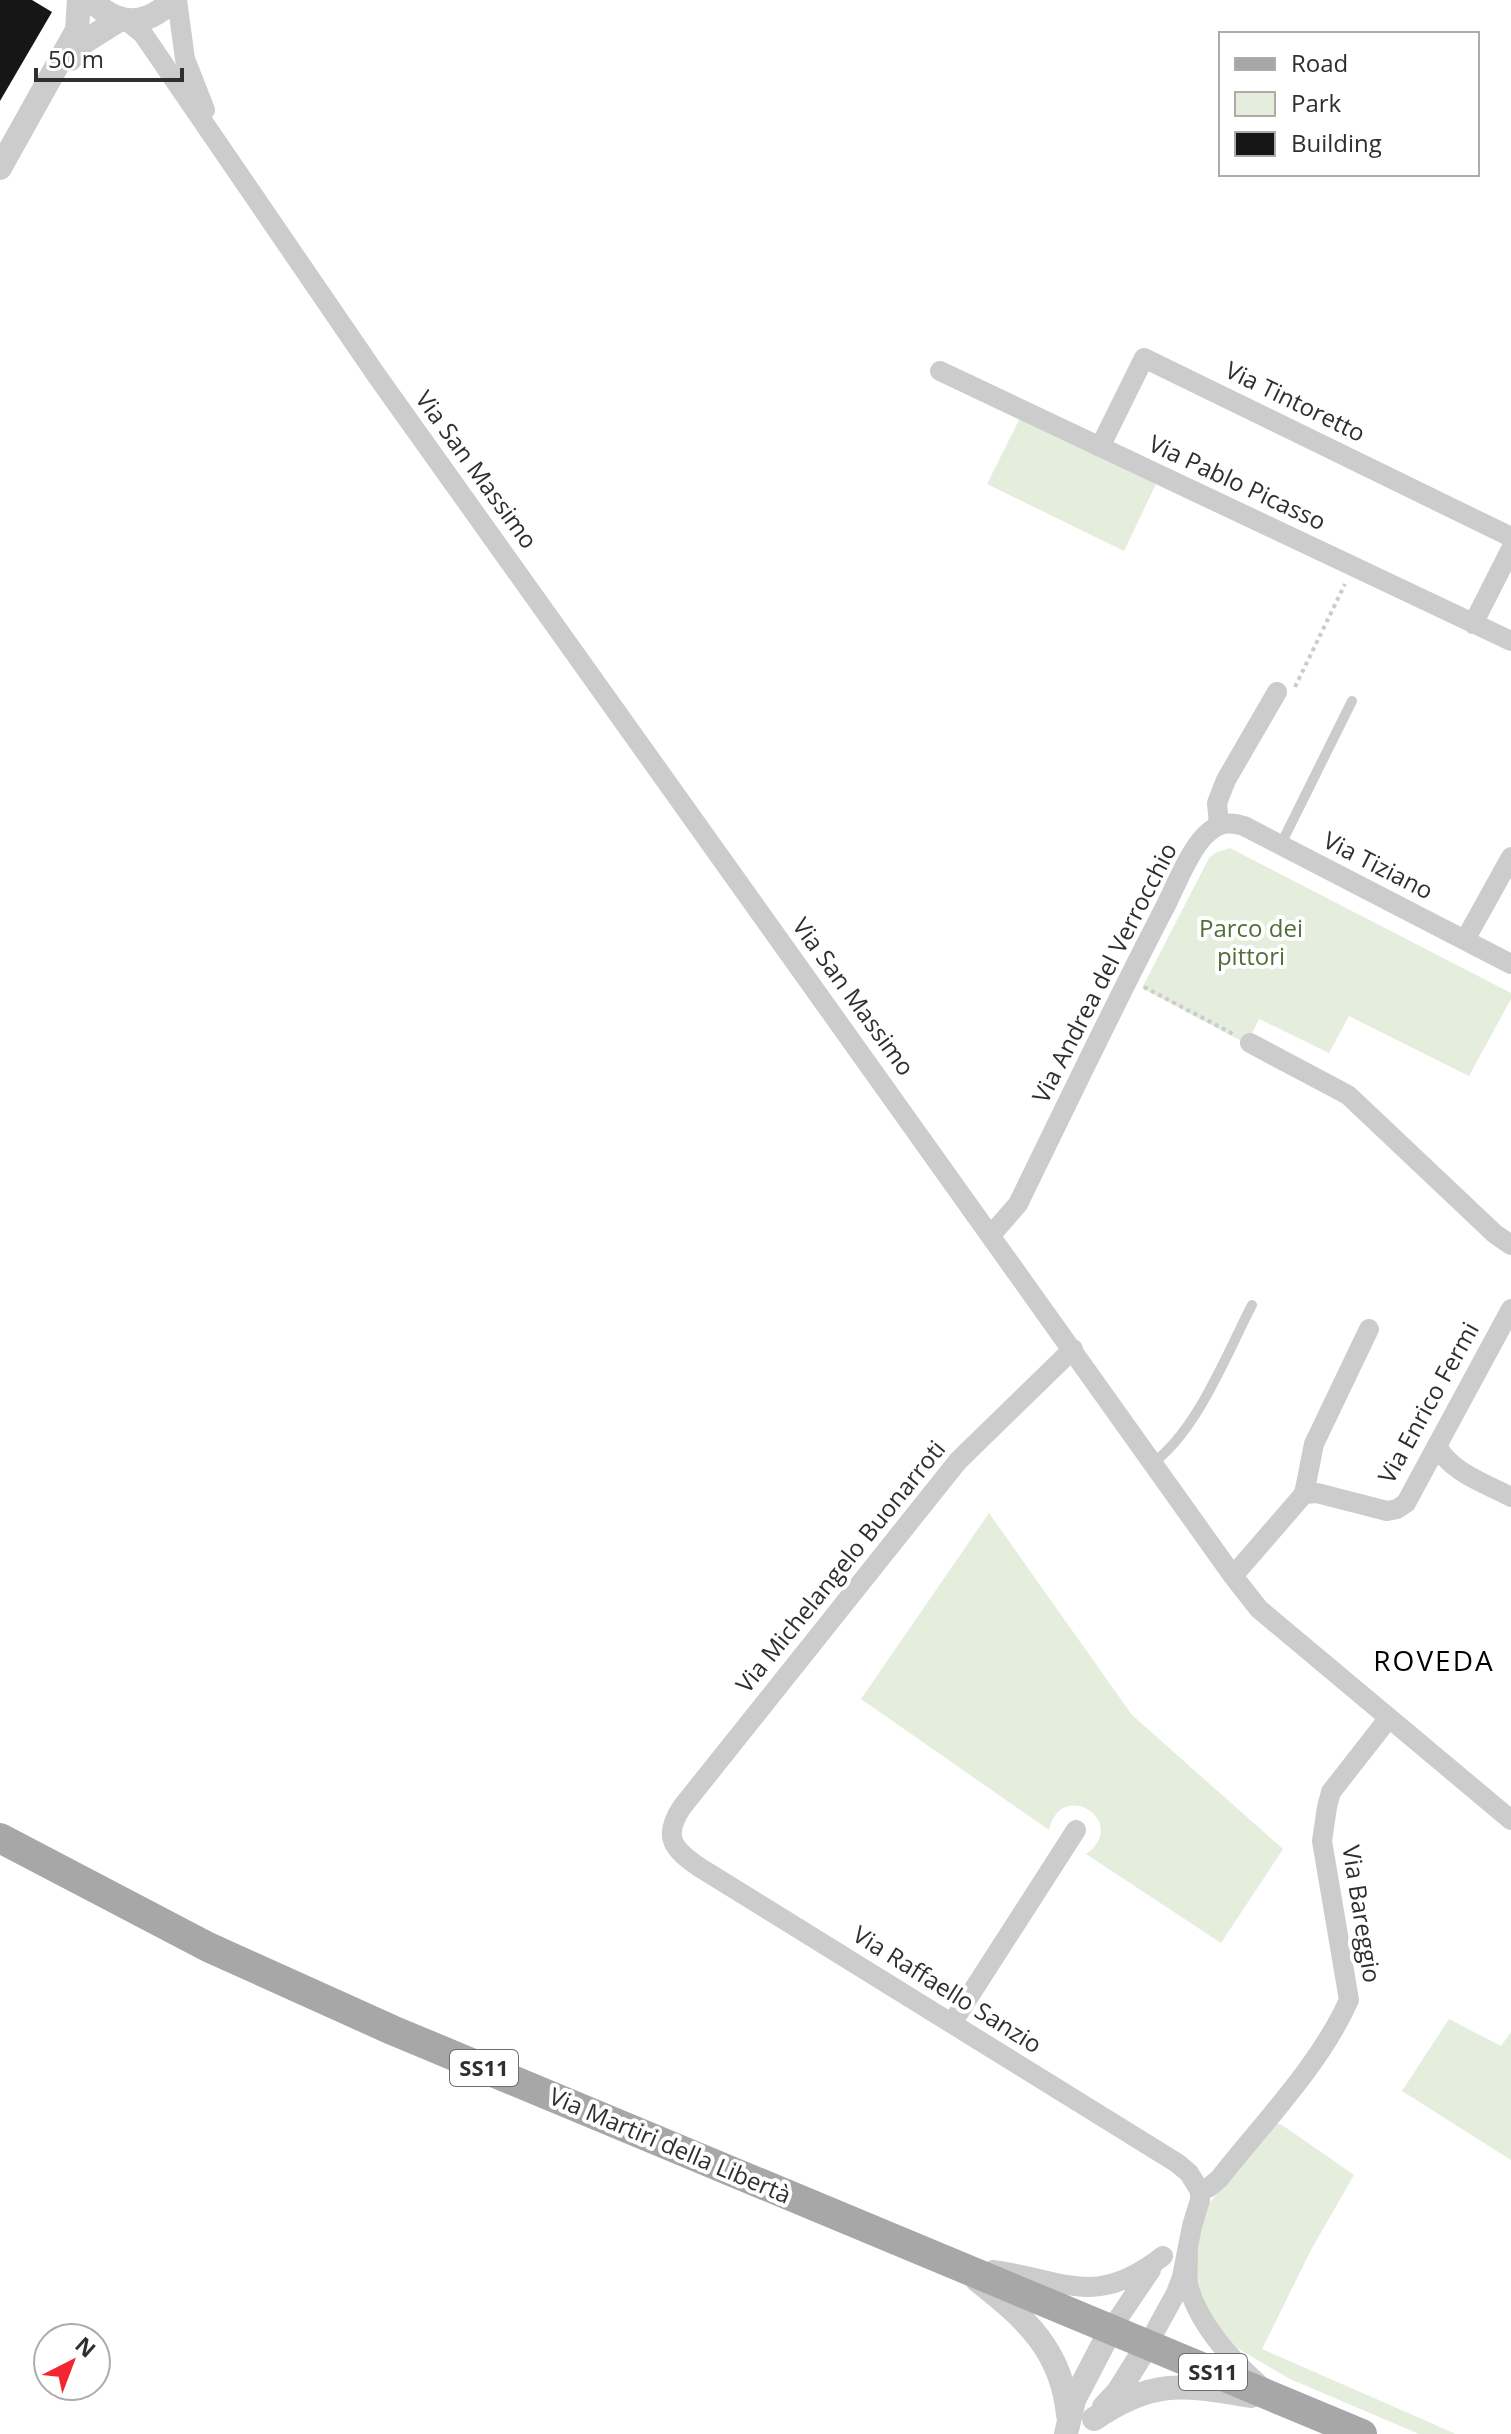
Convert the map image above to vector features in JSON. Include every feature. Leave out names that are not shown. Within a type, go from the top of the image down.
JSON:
[{"type":"main road","name":"Via Martiri della Libertà","points":[[9,1842],[208,1947],[392,2030],[1148,2344]]},
{"type":"main road","name":"SS11","points":[[1148,2344],[1362,2434]]},
{"type":"street","points":[[0,168],[77,30],[79,0]]},
{"type":"street","points":[[91,0],[106,14],[123,20]]},
{"type":"street","points":[[43,92],[84,42],[123,20],[159,14],[175,0]]},
{"type":"street","name":"Via San Massimo","points":[[175,0],[185,59],[218,144]]},
{"type":"street","name":"Via San Massimo","points":[[123,20],[143,34],[377,376],[1233,1576],[1259,1609],[1511,1820]]},
{"type":"street","name":"Via Tintoretto","points":[[1100,447],[1144,358],[1511,537]]},
{"type":"street","name":"Via Pablo Picasso","points":[[940,371],[1511,641]]},
{"type":"street","points":[[1473,624],[1511,549]]},
{"type":"street","points":[[1219,825],[1217,803],[1226,780],[1277,692]]},
{"type":"street","name":"Via Tiziano","points":[[1219,825],[1232,823],[1244,826],[1511,964]]},
{"type":"street","name":"Via Andrea del Verrocchio","points":[[991,1235],[1018,1204],[1128,978],[1200,842],[1219,825]]},
{"type":"street","points":[[1465,940],[1511,857]]},
{"type":"street","points":[[1250,1043],[1348,1095],[1495,1234],[1511,1245]]},
{"type":"street","name":"Via Enrico Fermi","points":[[1304,1494],[1317,1493],[1387,1511],[1406,1503],[1511,1309]]},
{"type":"street","points":[[1233,1576],[1304,1494],[1314,1444],[1369,1329]]},
{"type":"street","name":"Via Michelangelo Buonarroti","points":[[672,1833],[674,1819],[682,1807],[958,1461],[1073,1349]]},
{"type":"street","points":[[1437,1445],[1442,1456],[1451,1464],[1511,1497]]},
{"type":"street","points":[[1358,1693],[1369,1726],[1362,1752]]},
{"type":"street","name":"Via Bareggio","points":[[1200,2191],[1219,2179],[1316,2056],[1349,2000],[1322,1841],[1331,1792],[1388,1719]]},
{"type":"street","points":[[952,2023],[1076,1830]]},
{"type":"street","name":"Via Raffaello Sanzio","points":[[672,1833],[673,1845],[699,1867],[1177,2163],[1189,2173],[1200,2191]]},
{"type":"street","points":[[1076,2426],[1118,2392],[1176,2293],[1200,2191]]},
{"type":"street","points":[[1076,2426],[1086,2374],[1111,2329],[1138,2286],[1192,2226]]},
{"type":"street","points":[[1188,2251],[1188,2282],[1206,2323],[1244,2371],[1278,2400]]},
{"type":"street","points":[[960,2266],[1004,2271],[1071,2287],[1090,2287],[1122,2282],[1140,2275],[1163,2256]]},
{"type":"street","points":[[960,2266],[1020,2316],[1046,2346],[1057,2364],[1076,2426]]},
{"type":"street","points":[[1076,2426],[1135,2395],[1170,2386],[1278,2400]]},
{"type":"lane","points":[[1280,846],[1352,701]]},
{"type":"lane","points":[[1153,1463],[1167,1452],[1190,1423],[1252,1305]]},
{"type":"path","points":[[1277,692],[1290,697],[1354,567]]},
{"type":"path","points":[[1128,978],[1250,1043]]},
{"type":"green space","points":[[1020,418],[1156,484],[1124,551],[987,484]]},
{"type":"green space","name":"Parco dei pittori","points":[[1230,848],[1511,993],[1511,999],[1469,1076],[1349,1016],[1329,1053],[1259,1019],[1247,1044],[1142,988],[1209,858]]},
{"type":"green space","points":[[989,1513],[1132,1715],[1283,1849],[1221,1943],[1086,1854],[1098,1842],[1101,1829],[1097,1818],[1089,1810],[1078,1806],[1066,1807],[1056,1815],[1049,1830],[861,1699]]},
{"type":"green space","points":[[1449,2019],[1501,2046],[1511,2032],[1511,2160],[1402,2091]]},
{"type":"green space","points":[[1272,2122],[1282,2125],[1354,2175],[1312,2248],[1262,2349],[1456,2434],[1419,2434],[1290,2379],[1235,2347],[1219,2330],[1206,2307],[1198,2282],[1195,2253],[1200,2227],[1209,2204]]},
{"type":"building","points":[[0,0],[32,0],[52,12],[0,101]]},
{"type":"district","name":"ROVEDA","points":[[1434,1661]]}]
